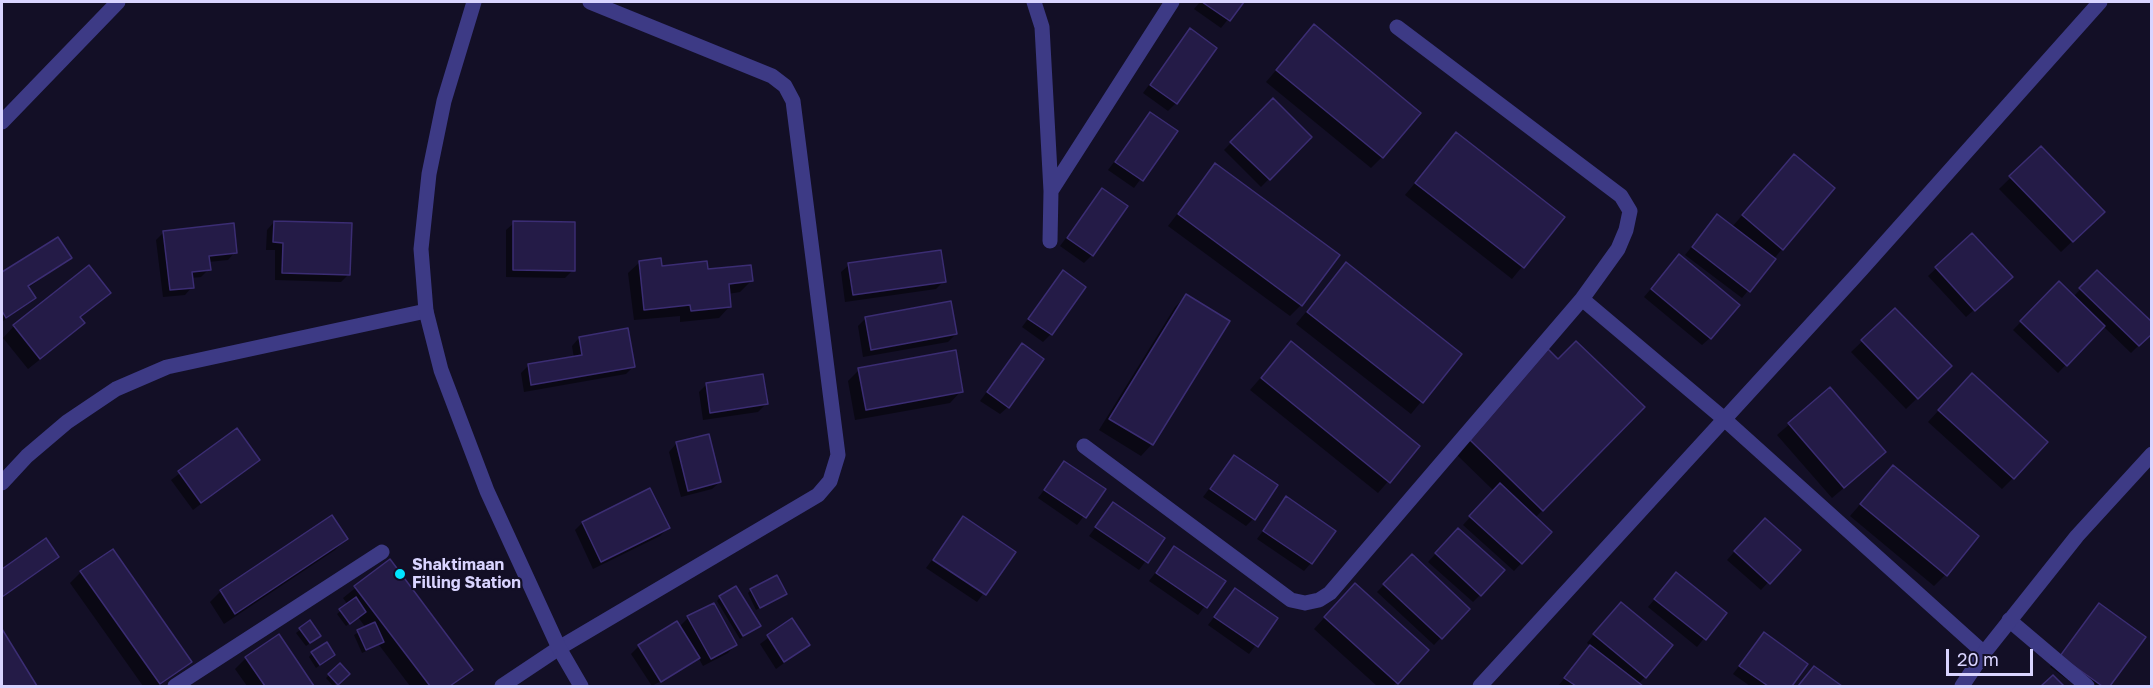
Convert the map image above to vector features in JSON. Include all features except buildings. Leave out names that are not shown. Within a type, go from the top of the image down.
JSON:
[{"type":"street","points":[[2,122],[118,2]]},
{"type":"street","points":[[474,2],[444,101],[429,174],[421,249],[426,311],[441,370],[488,491],[559,648],[581,687]]},
{"type":"street","points":[[502,687],[559,648],[818,495],[831,481],[838,455],[793,101],[785,86],[771,76],[591,2]]},
{"type":"street","points":[[1034,2],[1042,27],[1051,191],[1050,242]]},
{"type":"street","points":[[1051,191],[1172,2]]},
{"type":"street","points":[[1480,687],[1723,418],[1861,270],[2100,2]]},
{"type":"street","points":[[1084,446],[1292,600],[1305,603],[1320,600],[1330,593],[1582,299],[1618,249],[1626,230],[1630,211],[1622,196],[1397,27]]},
{"type":"street","points":[[1582,299],[1723,418],[1984,653]]},
{"type":"street","points":[[2,483],[27,456],[67,422],[116,389],[167,367],[426,311]]},
{"type":"street","points":[[1962,687],[2009,620],[2077,536],[2151,454]]},
{"type":"street","points":[[175,687],[382,552]]},
{"type":"street","points":[[2009,620],[2087,687]]},
{"type":"place","name":"Shaktimaan Filling Station","points":[[400,574]]}]
